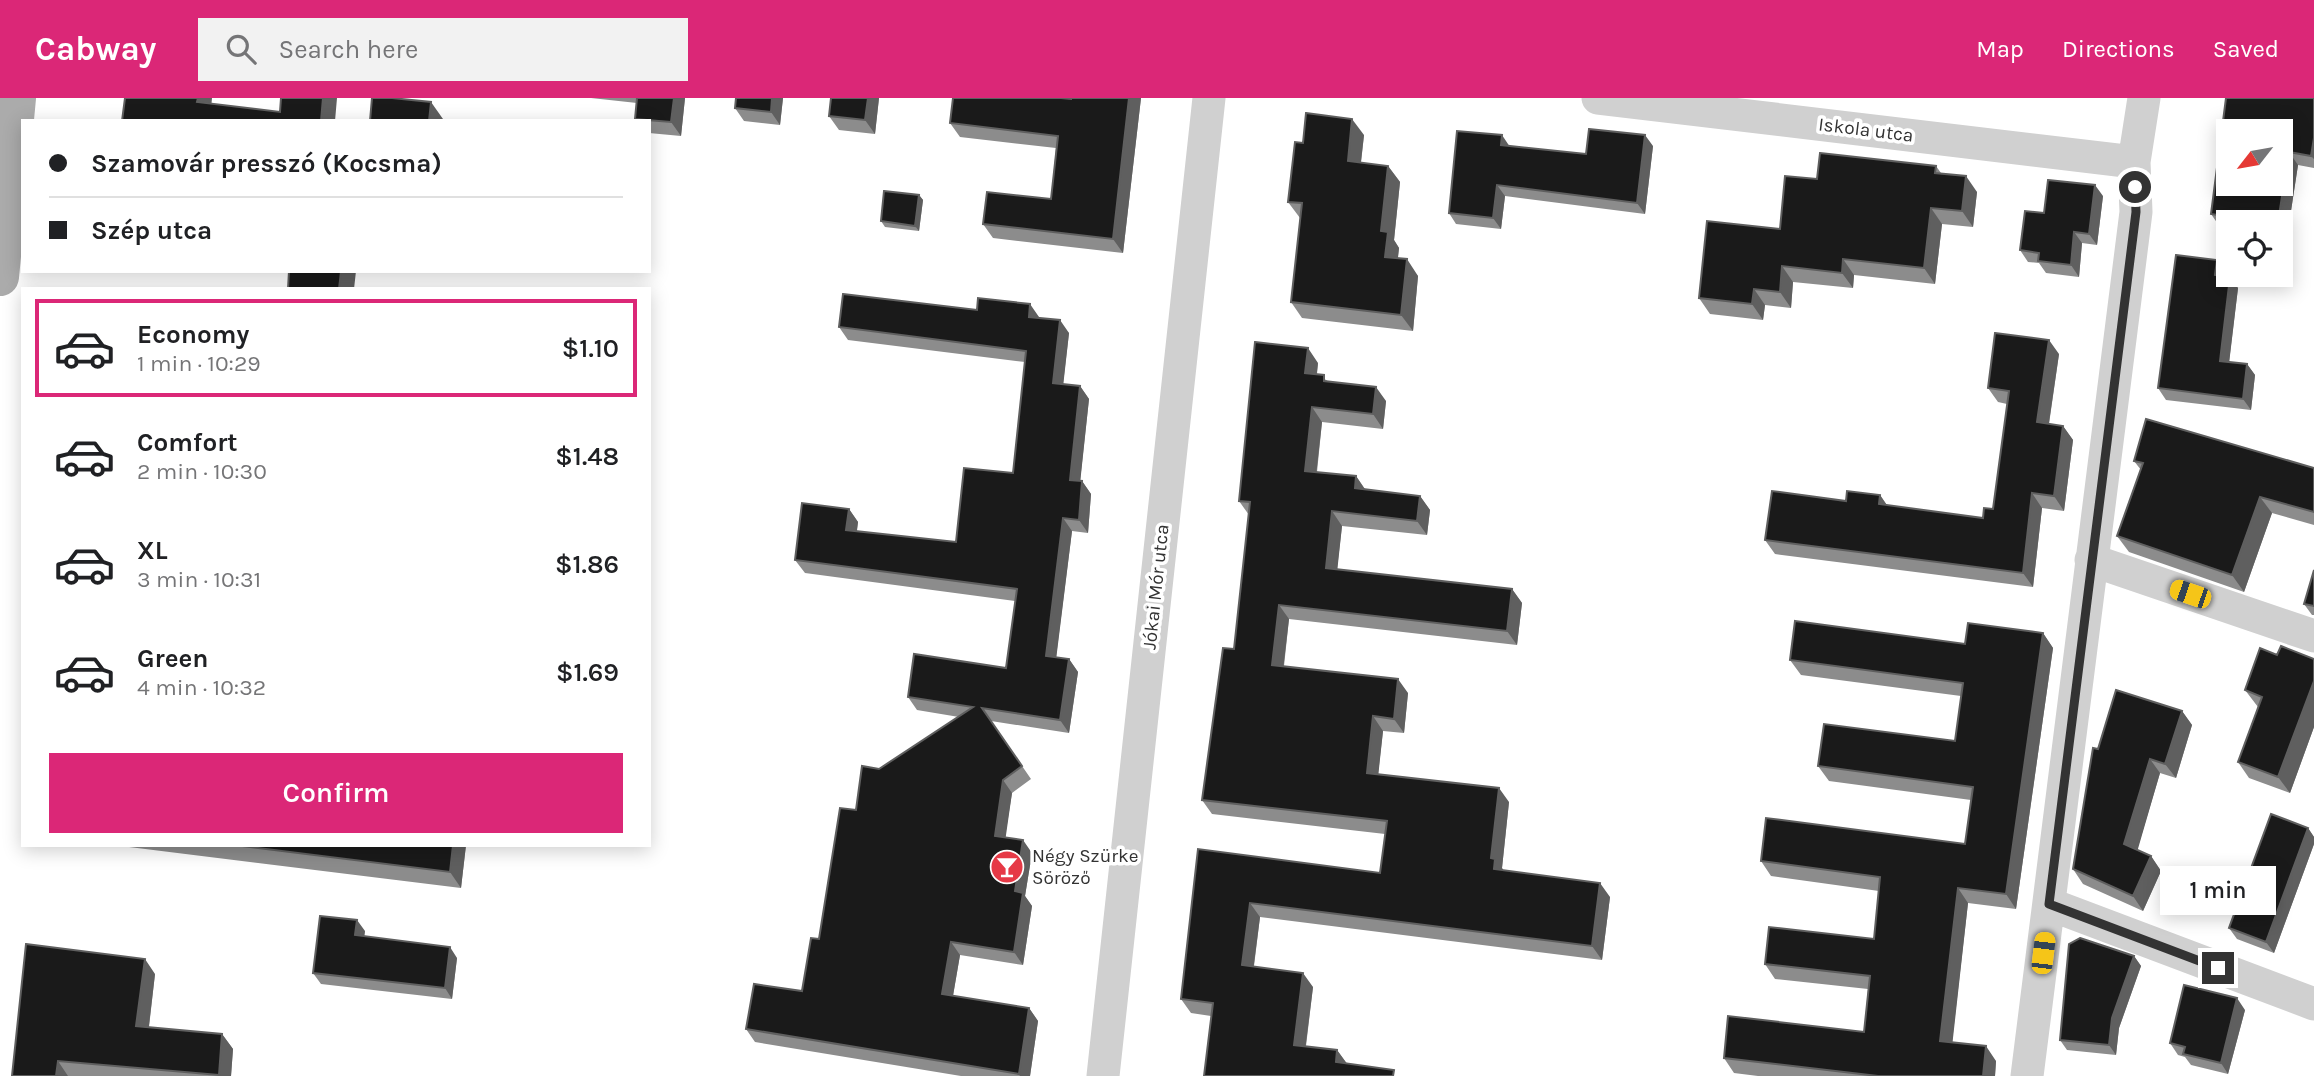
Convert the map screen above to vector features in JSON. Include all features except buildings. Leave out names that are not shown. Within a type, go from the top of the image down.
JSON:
[{"type":"main road","points":[[0,277],[17,98]]},
{"type":"street","name":"Jókai Mór utca","points":[[1102,1076],[1209,98]]},
{"type":"street","name":"Iskola utca","points":[[1598,98],[2134,162]]},
{"type":"street","points":[[2027,1076],[2136,212],[2134,162],[2144,98]]},
{"type":"street","points":[[2091,560],[2314,636]]},
{"type":"street","points":[[2049,904],[2314,1004]]},
{"type":"place","name":"Négy Szürke Söröző","points":[[1007,867]]},
{"type":"route","points":[[2135,187],[2136,212],[2049,904],[2218,968]]}]
